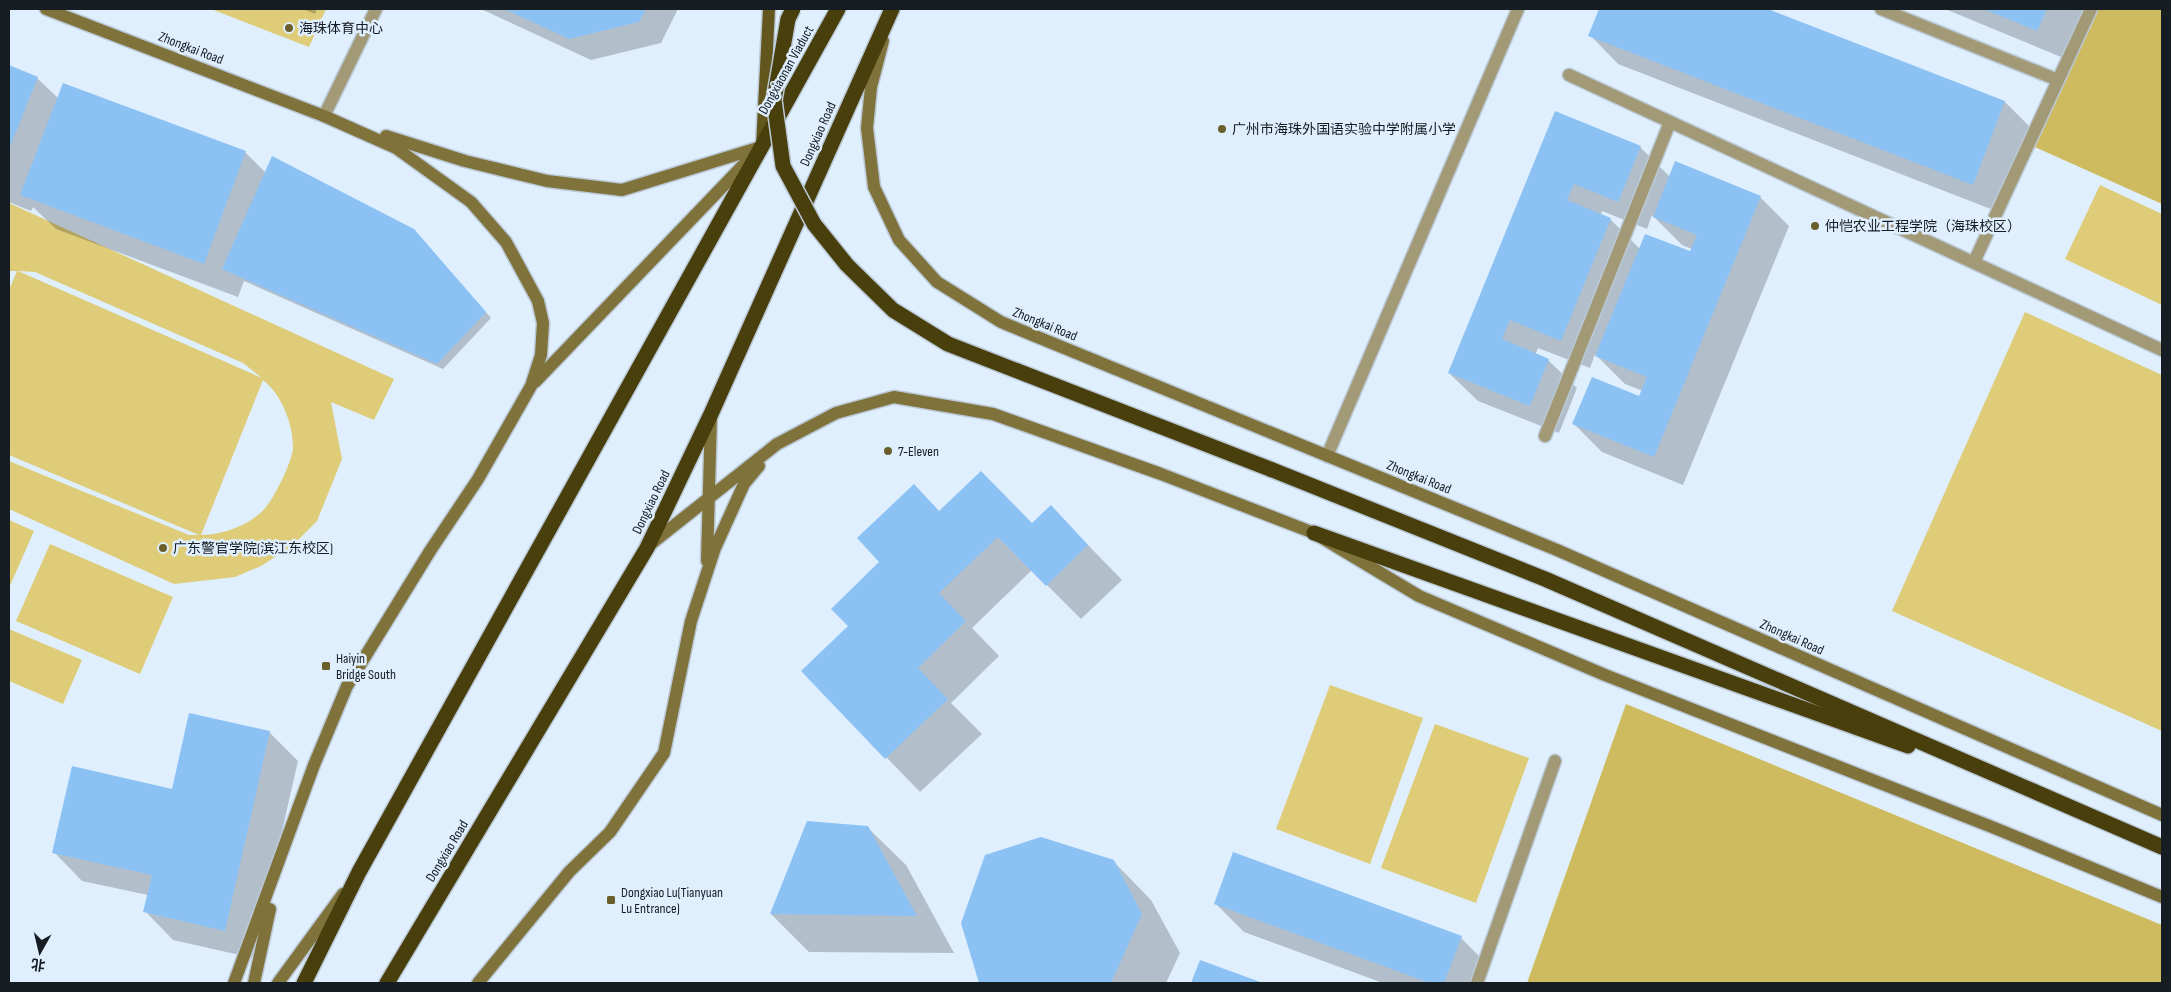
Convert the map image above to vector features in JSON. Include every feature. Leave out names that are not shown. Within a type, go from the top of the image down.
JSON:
[{"type":"highway","points":[[793,9],[788,19],[774,100],[783,166],[814,224],[846,265],[893,310],[948,344],[1270,469],[1545,579],[2162,847]]},
{"type":"highway","name":"Dongxiaonan Viaduct","points":[[762,147],[838,9]]},
{"type":"highway","name":"Dongxiao Road","points":[[387,983],[647,548],[711,414],[891,10]]},
{"type":"highway","points":[[304,983],[359,872],[762,147]]},
{"type":"highway","points":[[1314,533],[2050,797]]},
{"type":"main road","name":"Zhongkai Road","points":[[46,9],[324,116]]},
{"type":"main road","points":[[531,386],[762,147],[769,9]]},
{"type":"main road","name":"Zhongkai Road","points":[[891,10],[871,87],[867,128],[874,187],[899,240],[937,282],[1001,322],[1557,550],[2162,815]]},
{"type":"main road","points":[[324,116],[465,161],[548,181],[622,190],[762,147]]},
{"type":"main road","points":[[234,983],[314,765],[347,686],[430,551],[478,479],[531,386],[541,355],[543,323],[538,301],[506,242],[471,202],[396,148],[324,116]]},
{"type":"main road","points":[[647,548],[777,444],[836,413],[894,397],[993,414],[1162,474],[1314,533],[1419,596],[1605,675],[1992,827],[2162,897]]},
{"type":"main road","points":[[707,573],[711,414]]},
{"type":"main road","points":[[478,983],[569,872],[610,832],[664,753],[691,620],[715,548],[744,484],[777,444]]},
{"type":"main road","points":[[254,983],[280,860]]},
{"type":"main road","points":[[278,983],[359,872]]},
{"type":"street","points":[[324,116],[376,9]]},
{"type":"street","points":[[1327,456],[1518,9]]},
{"type":"street","points":[[1880,9],[2058,80]]},
{"type":"street","points":[[1974,262],[2090,9]]},
{"type":"street","points":[[1569,75],[2162,350]]},
{"type":"street","points":[[1545,436],[1670,122]]},
{"type":"street","points":[[1477,983],[1555,761]]},
{"type":"shaded area","name":"海珠体育中心","points":[[211,9],[326,9],[309,47]]},
{"type":"shaded area","points":[[2091,9],[2162,9],[2162,204],[2028,144]]},
{"type":"shaded area","points":[[2100,185],[2162,214],[2162,305],[2065,259]]},
{"type":"shaded area","points":[[9,203],[394,379],[374,420],[331,402],[342,459],[317,521],[292,546],[261,566],[235,577],[174,584],[9,509],[9,461],[189,535],[199,535],[9,455],[9,290],[17,271],[9,271]],"holes":[[[18,271],[35,272],[243,363],[262,378]],[[263,380],[276,394],[289,420],[293,448],[286,470],[270,502],[253,519],[227,531],[201,535]]]},
{"type":"shaded area","points":[[2025,312],[2162,375],[2162,731],[1892,611]]},
{"type":"shaded area","points":[[9,520],[34,531],[9,588]]},
{"type":"shaded area","points":[[50,544],[173,597],[140,674],[16,621]]},
{"type":"shaded area","points":[[9,629],[82,660],[63,704],[9,681]]},
{"type":"shaded area","points":[[1330,685],[1423,718],[1370,864],[1276,829]]},
{"type":"shaded area","points":[[1626,704],[2162,925],[2162,983],[1527,983]]},
{"type":"shaded area","points":[[1435,724],[1529,758],[1476,903],[1381,868]]},
{"type":"building","points":[[504,9],[646,9],[639,22],[569,39]]},
{"type":"building","points":[[1599,9],[1768,9],[2005,101],[1973,185],[1588,36]]},
{"type":"building","points":[[1984,9],[2047,9],[2037,31]]},
{"type":"building","points":[[9,65],[38,77],[9,149]]},
{"type":"building","points":[[63,83],[246,151],[204,264],[20,195]]},
{"type":"building","points":[[1555,111],[1641,146],[1618,202],[1574,184],[1567,200],[1611,218],[1561,341],[1510,320],[1502,339],[1549,359],[1530,406],[1448,373]]},
{"type":"building","points":[[272,156],[414,229],[486,312],[437,364],[222,269]]},
{"type":"building","points":[[1675,161],[1761,196],[1654,457],[1572,424],[1592,377],[1639,396],[1647,377],[1595,356],[1645,234],[1690,251],[1697,235],[1653,217]]},
{"type":"building","points":[[981,471],[1032,523],[1051,505],[1088,545],[1046,586],[998,537],[939,593],[966,621],[918,668],[948,699],[885,759],[801,671],[848,626],[831,609],[879,562],[857,538],[914,484],[939,511]]},
{"type":"building","points":[[189,713],[270,731],[225,931],[143,912],[152,875],[52,853],[72,766],[172,789]]},
{"type":"building","points":[[807,821],[868,826],[917,916],[770,914]]},
{"type":"building","points":[[1041,837],[1114,860],[1142,914],[1111,983],[979,983],[961,923],[985,855]]},
{"type":"building","points":[[1233,852],[1462,936],[1444,983],[1430,983],[1214,904]]},
{"type":"building","points":[[1200,960],[1263,983],[1191,983]]},
{"type":"place","name":"海珠体育中心","points":[[289,28]]},
{"type":"place","name":"广州市海珠外国语实验中学附属小学","points":[[1222,129]]},
{"type":"place","name":"仲恺农业工程学院（海珠校区）","points":[[1815,226]]},
{"type":"place","name":"7-Eleven","points":[[888,451]]},
{"type":"place","name":"广东警官学院(滨江东校区)","points":[[163,548]]},
{"type":"place","name":"Haiyin Bridge South","points":[[326,666]]},
{"type":"place","name":"Dongxiao Lu(Tianyuan Lu Entrance)","points":[[611,900]]}]
